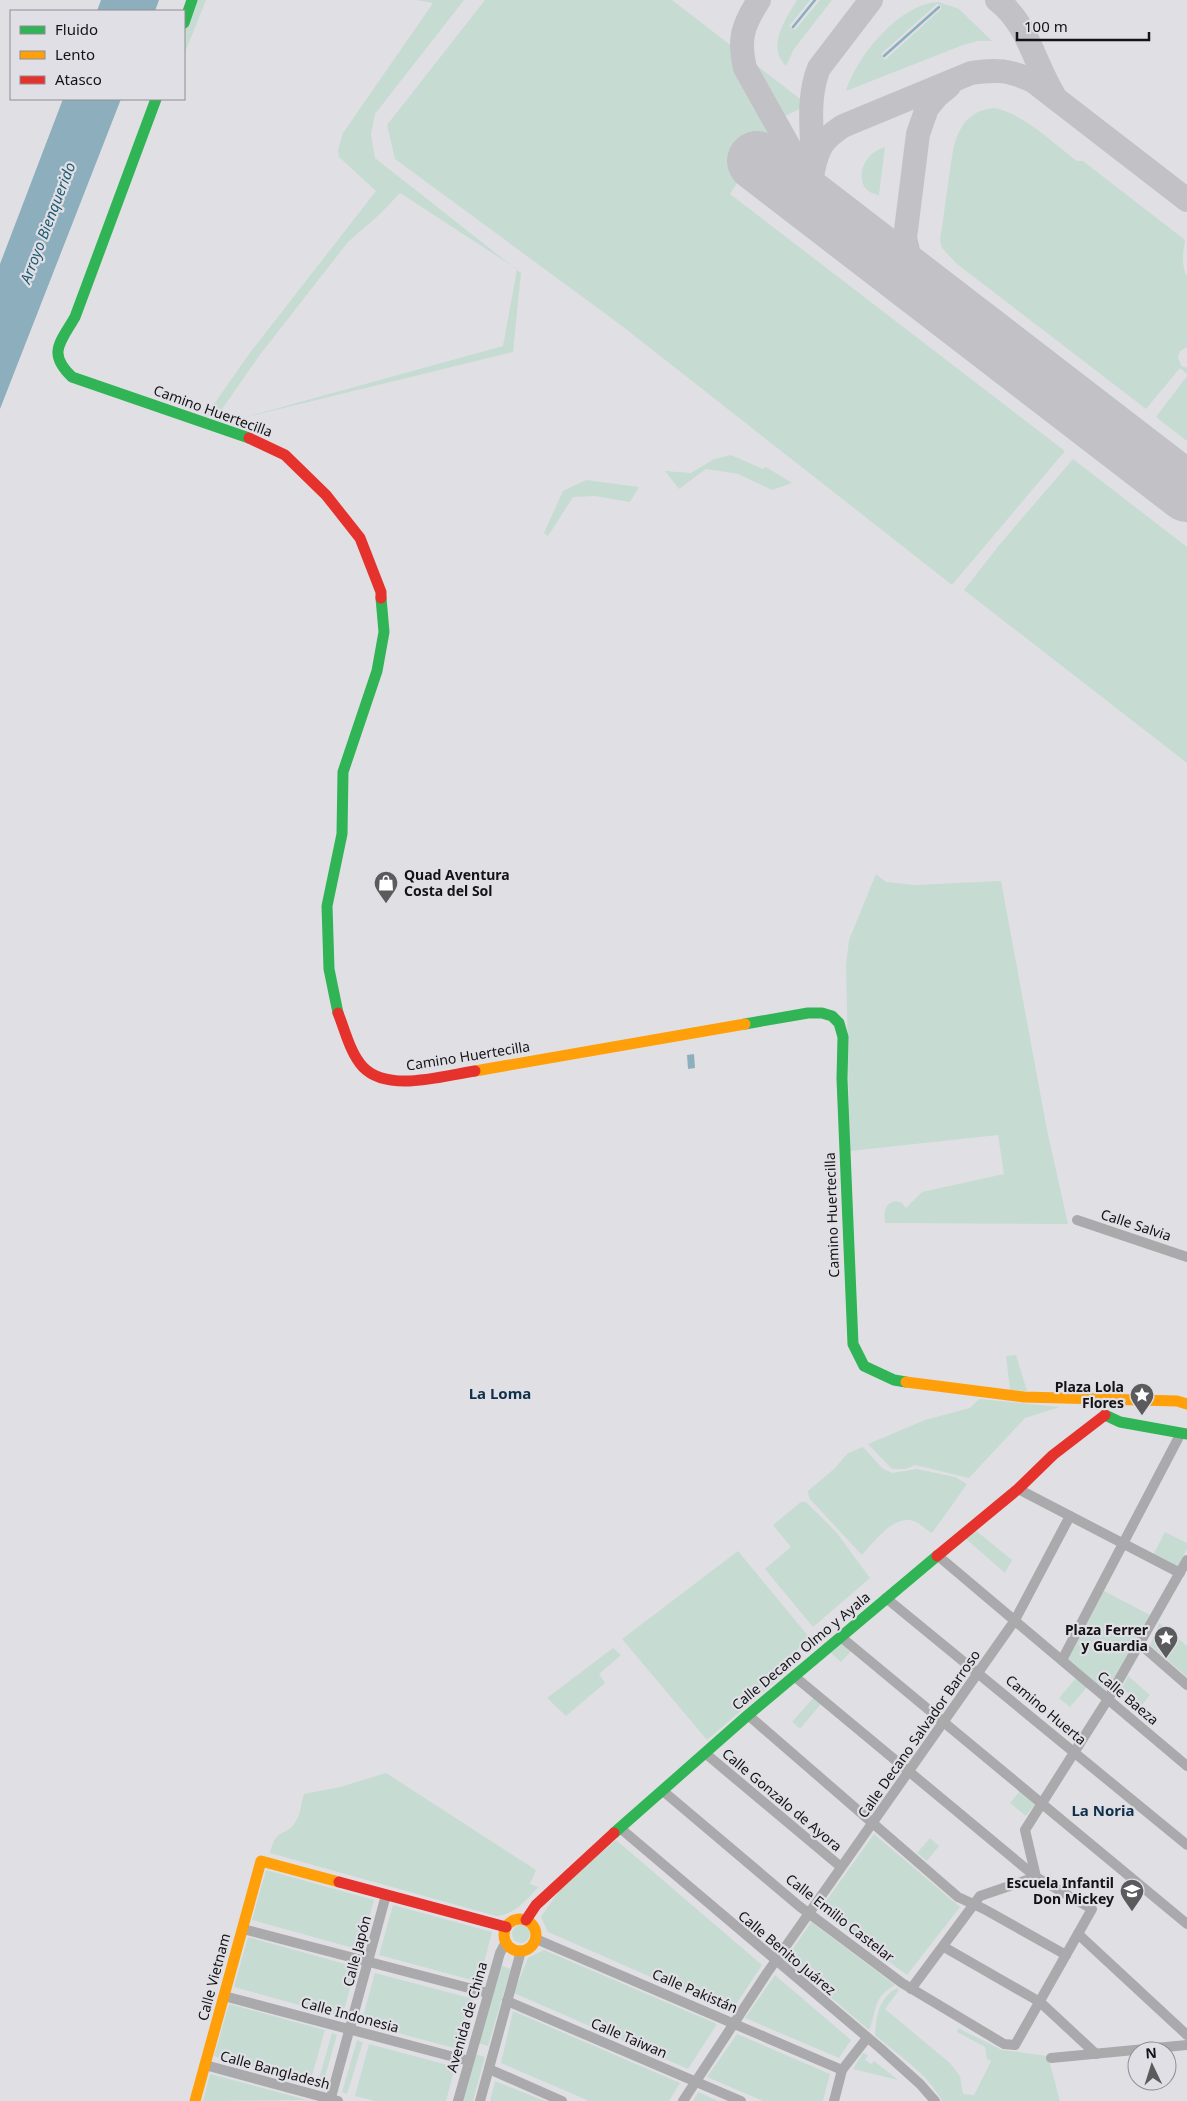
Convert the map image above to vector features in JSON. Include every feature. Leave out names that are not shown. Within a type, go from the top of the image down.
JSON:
[{"type":"street","points":[[185,19],[192,0]]},
{"type":"street","name":"Camino Huertecilla","points":[[156,100],[75,317],[61,342],[57,356],[60,366],[72,376],[243,435],[285,455],[326,495],[360,538],[381,592],[384,632],[377,671],[343,772],[342,834],[327,906],[329,969],[338,1012],[352,1049],[362,1066],[377,1078],[403,1082],[477,1072],[808,1013],[822,1013],[834,1017],[842,1026],[843,1038],[842,1079],[853,1344],[864,1366],[894,1380],[977,1392],[1024,1397],[1107,1398]]},
{"type":"street","name":"Calle Salvia","points":[[1077,1220],[1187,1257]]},
{"type":"street","points":[[1062,1660],[1184,1434],[1120,1422],[1105,1415],[1107,1398],[1177,1401],[1187,1404]]},
{"type":"street","name":"Calle Decano Olmo y Ayala","points":[[526,1920],[536,1905],[748,1715],[1018,1489],[1053,1455],[1105,1415]]},
{"type":"street","points":[[1018,1489],[1123,1545],[1184,1568],[1108,1699],[1025,1830],[1036,1877]]},
{"type":"street","name":"Calle Decano Salvador Barroso","points":[[683,2101],[733,2023],[841,1867],[980,1673],[1015,1620],[1070,1516]]},
{"type":"street","name":"Calle Baeza","points":[[937,1555],[1187,1766]]},
{"type":"street","name":"Camino Huerta","points":[[886,1598],[980,1673],[1187,1845]]},
{"type":"street","points":[[841,1637],[1187,1924]]},
{"type":"street","points":[[1140,1644],[1187,1684]]},
{"type":"street","points":[[794,1676],[1036,1877],[1092,1909],[1040,2002]]},
{"type":"street","points":[[748,1715],[958,1897],[1066,1955]]},
{"type":"street","name":"Calle Gonzalo de Ayora","points":[[705,1753],[841,1867]]},
{"type":"street","name":"Calle Emilio Castelar","points":[[663,1791],[809,1914],[912,1990],[1004,2044],[1015,2045],[1040,2002]]},
{"type":"street","name":"Calle Benito Juárez","points":[[620,1828],[867,2038],[920,2084],[935,2101]]},
{"type":"street","name":"Calle Vietnam","points":[[195,2101],[261,1861],[386,1895]]},
{"type":"street","points":[[912,1990],[980,1896],[1036,1877]]},
{"type":"street","points":[[386,1895],[506,1927]]},
{"type":"street","name":"Calle Japón","points":[[333,2100],[349,2029],[386,1895]]},
{"type":"street","points":[[514,1920],[526,1920],[535,1927],[536,1939],[528,1949],[521,1951],[510,1947],[506,1942],[506,1927],[514,1920]]},
{"type":"street","points":[[243,1929],[488,1993]]},
{"type":"street","points":[[1078,1934],[1187,2035]]},
{"type":"street","name":"Calle Pakistán","points":[[536,1939],[842,2070]]},
{"type":"street","name":"Avenida de China","points":[[458,2101],[500,1953],[506,1942]]},
{"type":"street","points":[[944,1947],[1040,2002],[1096,2054]]},
{"type":"street","points":[[480,2101],[521,1951]]},
{"type":"street","name":"Calle Indonesia","points":[[224,1996],[469,2061]]},
{"type":"street","name":"Calle Taiwan","points":[[507,2001],[740,2101]]},
{"type":"street","points":[[834,2101],[842,2070],[867,2038]]},
{"type":"street","points":[[1051,2058],[1187,2045]]},
{"type":"street","name":"Calle Bangladesh","points":[[205,2065],[333,2100]]},
{"type":"street","points":[[489,2069],[562,2101]]},
{"type":"green space","points":[[196,0],[206,0],[185,52],[185,28]]},
{"type":"green space","points":[[416,0],[464,0],[375,114],[371,135],[375,158],[511,265],[400,193],[380,214],[348,242],[259,356],[220,412],[205,417],[249,354],[376,191],[339,157],[338,150],[343,133],[433,3]]},
{"type":"green space","points":[[485,0],[672,0],[808,105],[777,120],[730,194],[1065,451],[952,585],[622,326],[395,159],[387,125]]},
{"type":"green space","points":[[797,0],[810,0],[789,26],[795,30],[820,0],[832,0],[794,49],[786,66],[780,58],[778,42],[783,24]]},
{"type":"green space","points":[[939,2],[959,9],[992,41],[978,41],[963,45],[846,91],[860,62],[882,34],[895,21],[910,11],[924,5]],"holes":[[[937,4],[941,6],[941,9],[885,60],[881,54]]]},
{"type":"green space","points":[[994,108],[1005,111],[1027,122],[1077,161],[1083,161],[1185,240],[1183,258],[1187,277],[1187,347],[1180,351],[1178,357],[1181,366],[1187,368],[1187,374],[1180,368],[1146,409],[957,264],[942,248],[940,240],[956,138],[970,117],[983,110]]},
{"type":"green space","points":[[885,147],[879,195],[870,192],[865,187],[862,180],[862,172],[864,164],[869,157]]},
{"type":"green space","points":[[517,270],[521,273],[513,352],[235,420],[503,346]]},
{"type":"green space","points":[[1187,376],[1187,441],[1156,417]]},
{"type":"green space","points":[[731,455],[763,469],[766,467],[792,483],[772,490],[738,474],[706,469],[679,489],[665,471],[691,473],[714,459]]},
{"type":"green space","points":[[1073,459],[1187,547],[1187,763],[964,590],[1000,544]]},
{"type":"green space","points":[[586,480],[639,487],[630,502],[595,496],[573,497],[548,536],[544,533],[563,491]]},
{"type":"green space","points":[[876,874],[886,882],[914,885],[1001,881],[1047,1130],[1068,1224],[885,1223],[886,1209],[889,1204],[895,1201],[902,1203],[906,1208],[922,1192],[1004,1174],[998,1135],[850,1151],[846,964],[849,940]]},
{"type":"green space","points":[[1016,1355],[1027,1391],[1010,1390],[1006,1356]]},
{"type":"green space","points":[[979,1399],[1060,1407],[1025,1418],[969,1478],[915,1465],[906,1469],[892,1469],[868,1444],[925,1420],[970,1408]]},
{"type":"green space","points":[[863,1447],[882,1468],[892,1473],[917,1469],[955,1477],[967,1484],[932,1533],[916,1522],[900,1521],[879,1536],[862,1555],[809,1498],[808,1491],[834,1469],[848,1453]]},
{"type":"green space","points":[[801,1502],[806,1502],[836,1532],[870,1578],[813,1627],[765,1569],[791,1547],[773,1525]]},
{"type":"green space","points":[[975,1530],[1012,1560],[1005,1573],[965,1538]]},
{"type":"green space","points":[[1165,1532],[1187,1543],[1187,1549],[1177,1568],[1153,1555]]},
{"type":"green space","points":[[738,1551],[809,1637],[784,1664],[785,1673],[707,1740],[622,1639]]},
{"type":"green space","points":[[1104,1591],[1150,1615],[1106,1692],[1067,1660]]},
{"type":"green space","points":[[1159,1623],[1187,1646],[1187,1677],[1150,1645]]},
{"type":"green space","points":[[843,1642],[852,1650],[841,1662],[831,1653]]},
{"type":"green space","points":[[613,1648],[621,1655],[599,1674],[605,1683],[566,1716],[547,1698]]},
{"type":"green space","points":[[1128,1676],[1150,1695],[1142,1705],[1122,1688]]},
{"type":"green space","points":[[1076,1678],[1087,1687],[1070,1707],[1059,1698]]},
{"type":"green space","points":[[814,1697],[821,1704],[800,1729],[792,1722]]},
{"type":"green space","points":[[386,1773],[536,1870],[530,1884],[538,1887],[525,1902],[514,1910],[496,1916],[270,1853],[278,1835],[288,1830],[296,1821],[304,1794],[340,1787]]},
{"type":"green space","points":[[1020,1791],[1035,1804],[1026,1816],[1010,1803]]},
{"type":"green space","points":[[874,1834],[960,1907],[907,1975],[825,1915],[823,1910],[824,1904]]},
{"type":"green space","points":[[930,1838],[939,1846],[927,1861],[917,1853]]},
{"type":"green space","points":[[616,1840],[762,1965],[731,2012],[548,1932],[541,1917],[561,1888]]},
{"type":"green space","points":[[266,1870],[374,1900],[360,1950],[252,1920]]},
{"type":"green space","points":[[393,1905],[492,1932],[479,1982],[379,1955]]},
{"type":"green space","points":[[811,1922],[895,1985],[879,1999],[869,2030],[786,1959]]},
{"type":"green space","points":[[517,1925],[525,1925],[530,1930],[528,1941],[517,1943],[512,1938],[512,1930]]},
{"type":"green space","points":[[248,1937],[356,1967],[342,2017],[234,1987]]},
{"type":"green space","points":[[544,1950],[717,2024],[688,2069],[514,1993],[528,1958]]},
{"type":"green space","points":[[500,1965],[511,1969],[488,2046],[478,2043]]},
{"type":"green space","points":[[375,1973],[474,1999],[461,2050],[361,2023]]},
{"type":"green space","points":[[775,1975],[851,2040],[839,2058],[745,2018]]},
{"type":"green space","points":[[897,1988],[899,1990],[885,2009],[950,2063],[960,2076],[963,2094],[974,2095],[991,2061],[987,2059],[985,2047],[957,2032],[958,2028],[1002,2050],[1048,2056],[1060,2101],[942,2101],[921,2074],[875,2035],[882,2002]]},
{"type":"green space","points":[[229,2004],[325,2030],[310,2083],[214,2056]]},
{"type":"green space","points":[[513,2011],[680,2083],[669,2101],[589,2101],[501,2063]]},
{"type":"green space","points":[[332,2033],[337,2035],[322,2087],[317,2086]]},
{"type":"green space","points":[[737,2034],[830,2074],[823,2101],[763,2101],[707,2077]]},
{"type":"green space","points":[[357,2040],[363,2042],[347,2094],[342,2092]]},
{"type":"green space","points":[[369,2044],[455,2067],[446,2101],[375,2101],[355,2096]]},
{"type":"green space","points":[[863,2053],[868,2055],[865,2060],[871,2064],[874,2061],[898,2080],[853,2069]]},
{"type":"green space","points":[[475,2054],[485,2057],[473,2101],[462,2101]]},
{"type":"green space","points":[[210,2074],[307,2100],[203,2101]]},
{"type":"green space","points":[[495,2081],[545,2101],[490,2101]]},
{"type":"green space","points":[[698,2092],[718,2101],[693,2101]]},
{"type":"water","points":[[101,0],[159,0],[155,10],[97,10]]},
{"type":"water","name":"Arroyo Bienquerido","points":[[63,100],[121,100],[0,409],[0,264]]},
{"type":"water","points":[[694,1054],[695,1068],[688,1069],[687,1055]]},
{"type":"waterway","points":[[793,27],[815,0]]},
{"type":"waterway","points":[[884,56],[939,7]]},
{"type":"taxiway","points":[[759,0],[743,32],[742,49],[745,68],[828,216]]},
{"type":"taxiway","points":[[813,162],[811,126],[815,79],[819,68],[871,0]]},
{"type":"taxiway","points":[[997,0],[1008,9],[1016,20],[1030,44],[1054,95]]},
{"type":"taxiway","points":[[813,171],[822,144],[843,126],[971,73],[1003,71],[1033,81],[1187,200]]},
{"type":"taxiway","points":[[921,287],[912,267],[905,238],[918,134],[927,108],[949,86]]},
{"type":"runway","points":[[757,161],[1187,492]]},
{"type":"traffic: fast","points":[[185,20],[192,0]]},
{"type":"traffic: fast","points":[[156,100],[75,317],[61,341],[58,354],[64,369],[72,377],[249,438]]},
{"type":"traffic: fast","points":[[338,1013],[329,969],[327,906],[342,834],[343,772],[377,671],[384,632],[381,598]]},
{"type":"traffic: fast","points":[[745,1024],[808,1013],[822,1013],[832,1016],[839,1023],[843,1037],[842,1079],[853,1344],[864,1366],[894,1380],[906,1382]]},
{"type":"traffic: fast","points":[[1105,1415],[1120,1422],[1187,1434]]},
{"type":"traffic: fast","points":[[614,1833],[748,1715],[937,1556]]},
{"type":"traffic: slow","points":[[475,1071],[745,1024]]},
{"type":"traffic: slow","points":[[906,1382],[1024,1397],[1177,1401],[1187,1404]]},
{"type":"traffic: slow","points":[[195,2101],[261,1861],[339,1882]]},
{"type":"traffic: slow","points":[[520,1919],[526,1920],[531,1924],[535,1929],[536,1935],[535,1941],[531,1946],[526,1950],[520,1951],[514,1950],[509,1946],[505,1941],[504,1935],[505,1929],[509,1924],[514,1920],[520,1919]]},
{"type":"traffic: jam","points":[[249,438],[285,455],[326,495],[360,538],[381,592],[381,598]]},
{"type":"traffic: jam","points":[[338,1013],[348,1041],[358,1061],[374,1075],[386,1079],[416,1081],[475,1071]]},
{"type":"traffic: jam","points":[[937,1556],[1018,1489],[1053,1455],[1105,1415]]},
{"type":"traffic: jam","points":[[526,1920],[536,1905],[614,1833]]},
{"type":"traffic: jam","points":[[339,1882],[506,1927]]},
{"type":"place","name":"Quad Aventura Costa del Sol","points":[[386,904]]},
{"type":"place","name":"Plaza Lola Flores","points":[[1142,1416]]},
{"type":"place","name":"Plaza Ferrer y Guardia","points":[[1166,1659]]},
{"type":"place","name":"Escuela Infantil Don Mickey","points":[[1132,1912]]},
{"type":"district","name":"La Loma","points":[[500,1394]]},
{"type":"district","name":"La Noria","points":[[1103,1811]]}]
